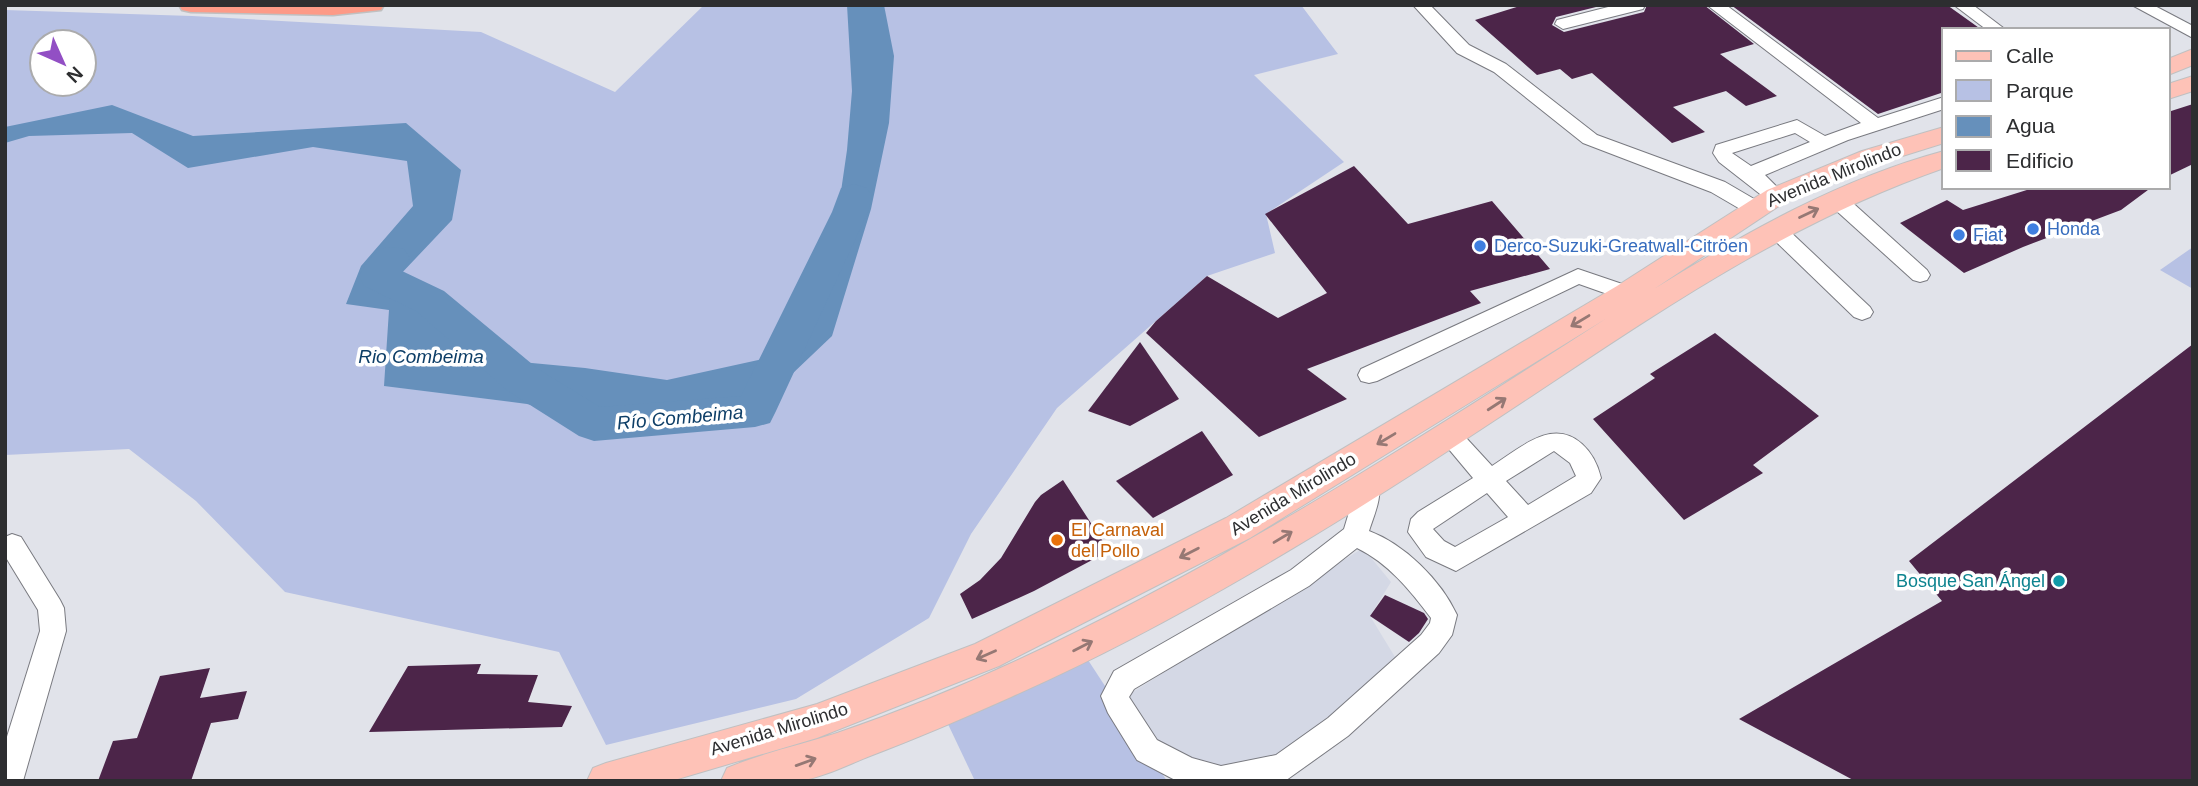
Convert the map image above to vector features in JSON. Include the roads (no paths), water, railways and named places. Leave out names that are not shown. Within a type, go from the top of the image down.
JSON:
[{"type":"highway","points":[[191,5],[333,8],[372,5]]},
{"type":"main road","points":[[2170,67],[2193,56]]},
{"type":"main road","points":[[2170,91],[2193,83]]},
{"type":"main road","name":"Avenida Mirolindo","points":[[606,781],[817,720],[987,655],[1238,528],[1627,293],[1765,203],[1871,157],[1942,136]]},
{"type":"main road","name":"Avenida Mirolindo","points":[[740,781],[799,765],[995,688],[1083,646],[1227,570],[1449,435],[1765,203],[1837,200],[1895,174],[1942,160]]},
{"type":"street","points":[[1421,5],[1463,49],[1500,68],[1590,139],[1765,203]]},
{"type":"street","points":[[1563,24],[1637,5]]},
{"type":"street","points":[[1962,5],[1995,28]]},
{"type":"street","points":[[2140,5],[2193,33]]},
{"type":"street","points":[[1862,312],[1765,203],[1755,172],[1833,140],[1871,157]]},
{"type":"street","points":[[1837,200],[1920,275]]},
{"type":"street","points":[[1368,375],[1578,276],[1627,293]]},
{"type":"street","points":[[1449,435],[1525,518]]},
{"type":"street","points":[[1559,441],[1572,448],[1587,468],[1589,478],[1582,486],[1456,560],[1435,549],[1420,532],[1420,526],[1489,479],[1548,443],[1559,441]]},
{"type":"street","points":[[1354,536],[1384,548],[1444,615],[1443,627],[1430,644],[1338,727],[1282,768],[1221,780],[1187,771],[1147,750],[1115,696],[1124,680],[1300,578],[1354,536],[1364,510],[1367,486]]},
{"type":"street","points":[[8,781],[53,631],[51,607],[12,545]]},
{"type":"lane","points":[[1715,5],[1875,125]]},
{"type":"lane","points":[[1765,203],[1722,153],[1723,149],[1797,126],[1833,140],[1942,104]]},
{"type":"water","name":"Rio Combeima","points":[[847,5],[884,5],[894,56],[889,123],[871,209],[832,336],[771,394],[649,435],[527,404],[384,386],[389,310],[346,304],[361,266],[413,206],[407,161],[313,147],[188,168],[132,133],[29,136],[5,143],[5,127],[112,105],[193,136],[406,123],[461,170],[452,220],[398,277],[468,357],[585,368],[667,380],[767,358],[828,281],[847,150],[852,91]]},
{"type":"waterway","name":"Río Combeima","points":[[391,258],[378,276],[430,301],[523,380],[594,424],[755,411],[850,212],[854,196]]},
{"type":"place","name":"Honda","points":[[2033,229]]},
{"type":"place","name":"Fiat","points":[[1959,235]]},
{"type":"place","name":"Derco-Suzuki-Greatwall-Citröen","points":[[1480,246]]},
{"type":"place","name":"El Carnaval del Pollo","points":[[1057,540]]},
{"type":"place","name":"Bosque San Ángel","points":[[2059,581]]}]
